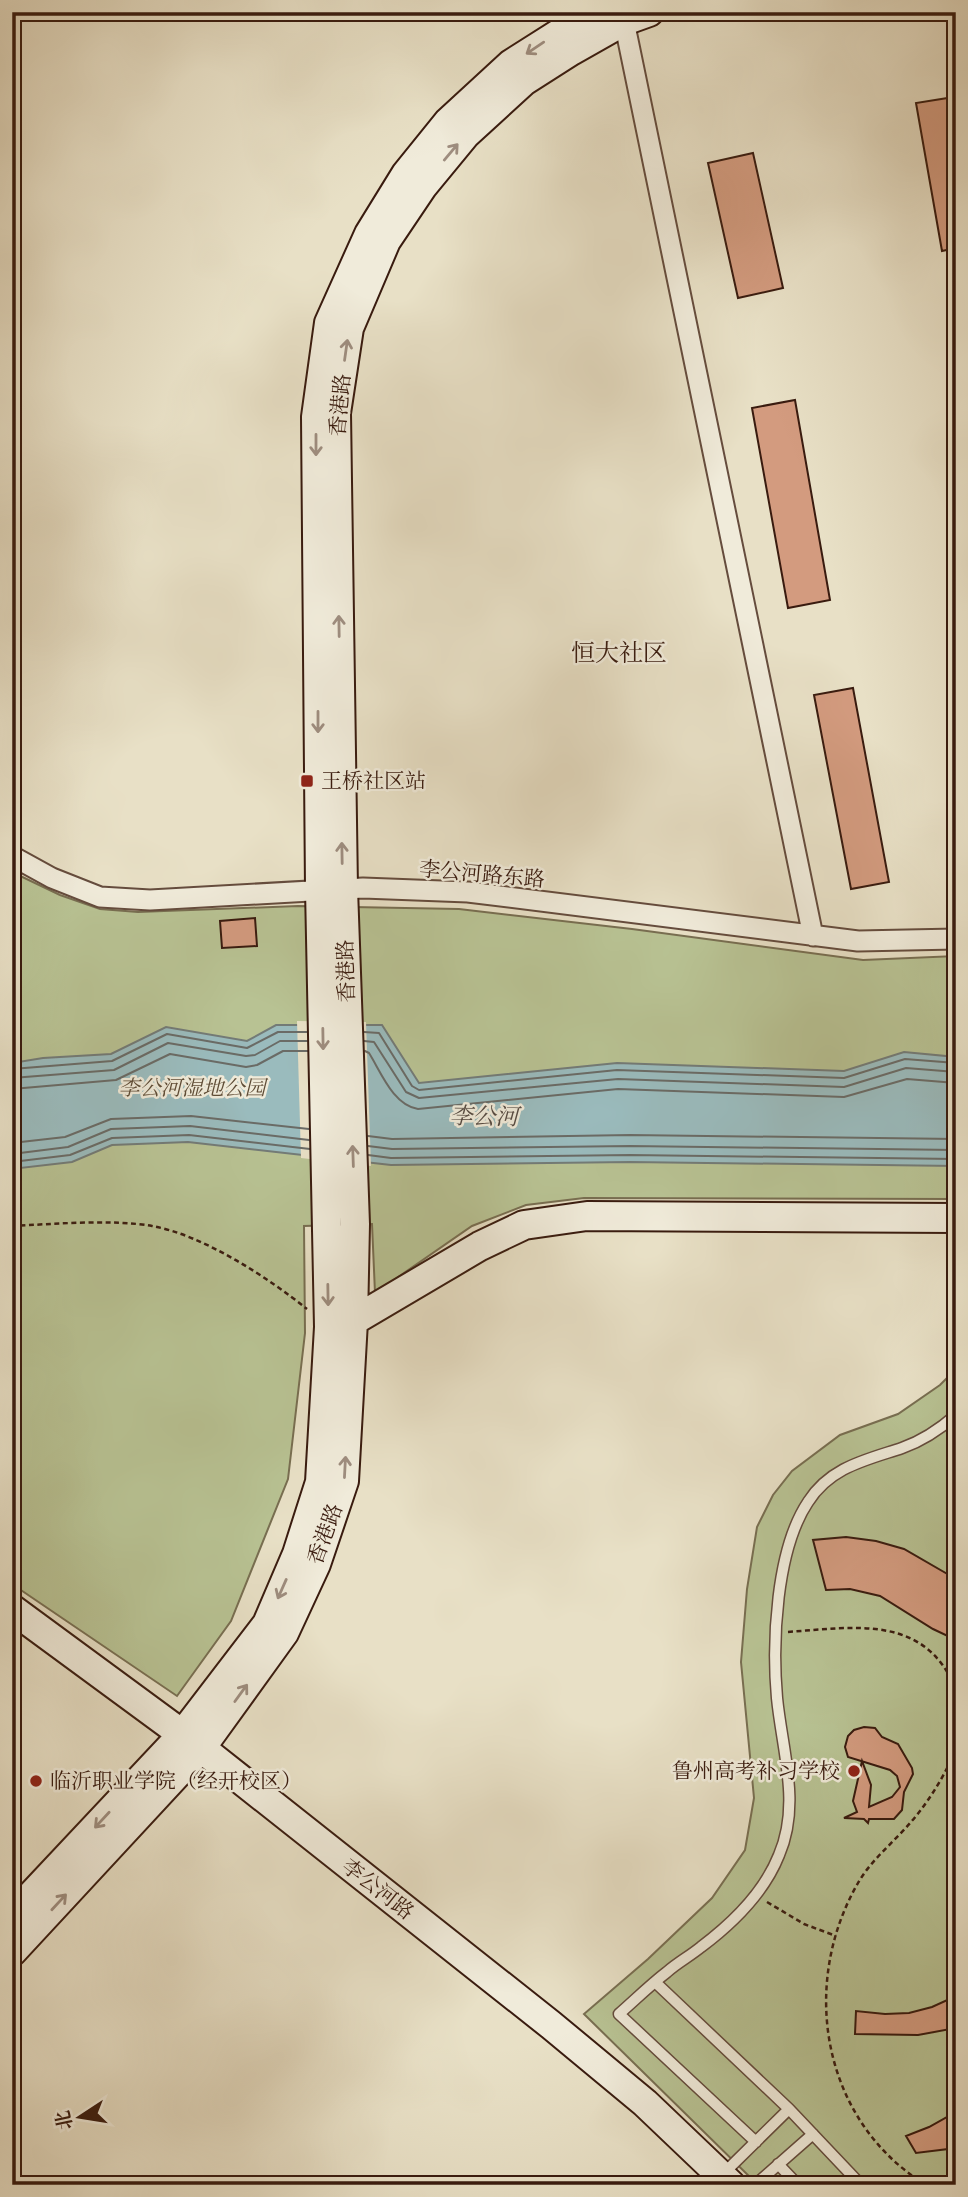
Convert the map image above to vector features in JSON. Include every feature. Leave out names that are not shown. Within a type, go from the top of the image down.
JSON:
[{"type":"main road","name":"香港路","points":[[12,1952],[192,1742],[267,1624],[297,1554],[320,1482],[355,1224],[334,971],[316,417],[329,323],[369,234],[406,174],[448,122],[511,64],[593,12]]},
{"type":"main road","name":"香港路","points":[[331,889],[337,413],[349,328],[386,241],[423,186],[465,135],[524,81],[571,51],[636,17]]},
{"type":"main road","name":"香港路","points":[[334,971],[327,1227],[341,1324]]},
{"type":"main road","points":[[341,1324],[480,1246],[524,1225],[587,1216],[956,1218]]},
{"type":"main road","name":"李公河路","points":[[12,1609],[192,1742],[561,2034],[645,2103],[727,2180]]},
{"type":"main road","name":"香港路","points":[[12,1916],[192,1742]]},
{"type":"street","points":[[636,17],[813,936]]},
{"type":"street","name":"李公河路东路","points":[[12,856],[52,878],[100,897],[150,900],[331,889],[468,892],[858,941],[956,939]]},
{"type":"lane","points":[[756,2142],[619,2014],[655,1982],[726,1927],[755,1894],[780,1855],[787,1827],[790,1790],[777,1699],[776,1633],[787,1551],[796,1524],[808,1501],[843,1468],[917,1442],[944,1426],[956,1415]]},
{"type":"lane","points":[[655,1982],[789,2109],[861,2185]]},
{"type":"lane","points":[[727,2180],[756,2142],[789,2109]]},
{"type":"lane","points":[[755,2185],[813,2134]]},
{"type":"lane","points":[[778,2164],[797,2185]]},
{"type":"path","points":[[12,1226],[152,1226],[195,1240],[246,1265],[289,1295],[341,1324]]},
{"type":"path","points":[[776,1633],[870,1627],[896,1632],[921,1643],[938,1657],[956,1690]]},
{"type":"path","points":[[926,2185],[895,2162],[846,2097],[837,2073],[826,2015],[825,1985],[843,1916],[860,1879],[913,1821],[934,1792],[956,1750]]},
{"type":"path","points":[[755,1894],[804,1924],[837,1936]]},
{"type":"green space","name":"李公河湿地公园","points":[[12,872],[60,895],[100,909],[138,912],[298,906],[459,909],[863,960],[956,956],[956,1199],[584,1198],[526,1205],[472,1226],[375,1293],[372,1224],[304,1226],[305,1333],[288,1479],[231,1621],[177,1696],[12,1584]]},
{"type":"green space","name":"鲁州高考补习学校","points":[[956,1369],[956,2185],[758,2185],[584,2014],[648,1959],[712,1898],[745,1850],[754,1798],[741,1662],[747,1589],[757,1527],[773,1495],[792,1471],[840,1435],[898,1414],[940,1385]]},
{"type":"water","name":"李公河","points":[[276,1025],[382,1025],[419,1083],[617,1063],[844,1071],[904,1052],[956,1057],[956,1166],[630,1162],[391,1165],[188,1142],[112,1145],[72,1162],[12,1169],[12,1063],[43,1058],[111,1054],[166,1027],[247,1041]]},
{"type":"pier","points":[[297,1021],[366,1022],[371,1166],[301,1158]]},
{"type":"building","points":[[954,97],[956,248],[942,251],[916,103]]},
{"type":"building","points":[[753,153],[783,288],[738,298],[708,163]]},
{"type":"building","points":[[795,400],[830,600],[788,608],[752,408]]},
{"type":"building","points":[[853,688],[889,882],[851,889],[814,695]]},
{"type":"building","points":[[255,918],[257,946],[222,948],[220,921]]},
{"type":"building","points":[[846,1537],[876,1541],[904,1549],[956,1579],[956,1640],[880,1596],[850,1589],[826,1590],[813,1540]]},
{"type":"building","points":[[864,1727],[875,1728],[882,1737],[898,1744],[912,1768],[913,1774],[904,1792],[902,1810],[894,1819],[869,1819],[868,1823],[864,1819],[844,1818],[857,1812],[853,1801],[862,1761],[848,1757],[845,1747],[848,1736],[854,1730]],"holes":[[[862,1761],[890,1770],[897,1776],[900,1787],[892,1797],[869,1807],[871,1785]]]},
{"type":"building","points":[[956,1996],[956,2028],[918,2035],[855,2034],[856,2011],[909,2013],[932,2007]]},
{"type":"building","points":[[956,2112],[956,2148],[916,2153],[906,2136]]},
{"type":"place","name":"王桥社区站","points":[[307,781]]},
{"type":"place","name":"鲁州高考补习学校","points":[[854,1771]]},
{"type":"place","name":"临沂职业学院（经开校区）","points":[[36,1781]]},
{"type":"district","name":"恒大社区","points":[[619,653]]}]
